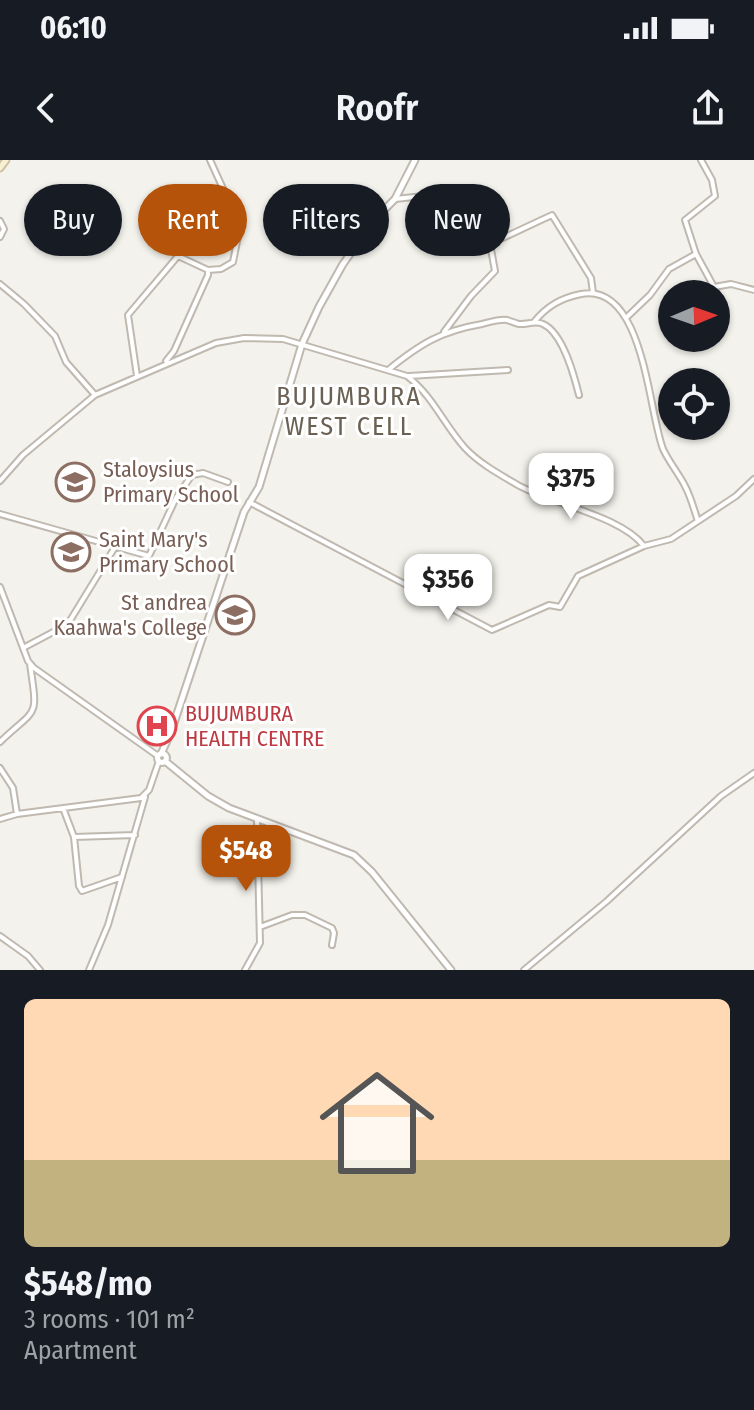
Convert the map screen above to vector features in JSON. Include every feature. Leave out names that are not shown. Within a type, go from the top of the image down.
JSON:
[{"type":"main road","points":[[0,168],[6,160]]},
{"type":"street","points":[[137,376],[128,318],[175,258],[181,256],[208,270],[221,269],[233,262],[241,225],[210,160]]},
{"type":"street","points":[[89,970],[108,925],[146,795],[171,732],[249,502],[257,494],[302,344],[343,264],[375,219],[395,199],[415,160]]},
{"type":"street","points":[[701,160],[712,180],[715,196],[685,220],[696,254],[714,287],[731,284],[754,290]]},
{"type":"street","points":[[395,199],[405,198]]},
{"type":"street","points":[[510,235],[552,215],[591,278],[593,293]]},
{"type":"street","points":[[0,221],[4,229],[0,237]]},
{"type":"street","points":[[627,317],[650,295],[669,269],[696,254]]},
{"type":"street","points":[[443,332],[495,271],[492,256]]},
{"type":"street","points":[[165,363],[184,330],[208,270]]},
{"type":"street","points":[[0,284],[55,336],[66,362],[95,395]]},
{"type":"street","points":[[534,322],[550,305],[572,296],[593,293],[602,294],[627,317],[652,395],[663,448],[686,488],[698,521]]},
{"type":"street","points":[[388,370],[443,332],[503,319],[520,325],[534,322],[550,330],[563,349],[572,366],[579,395]]},
{"type":"street","points":[[0,481],[23,455],[95,395],[165,363],[229,340],[283,339],[407,376],[420,386],[459,441],[475,457],[528,491],[602,519],[644,546]]},
{"type":"street","points":[[407,376],[508,370]]},
{"type":"street","points":[[0,514],[151,556],[176,498],[192,475],[203,473],[228,482]]},
{"type":"street","points":[[249,502],[492,630],[549,605],[560,607],[578,576],[644,546],[671,539],[736,496],[754,479]]},
{"type":"street","points":[[23,648],[71,619],[115,547]]},
{"type":"street","points":[[0,587],[30,663],[35,701],[34,711],[0,742]]},
{"type":"street","points":[[30,663],[208,796],[257,819],[354,855],[372,872],[451,970]]},
{"type":"street","points":[[0,768],[13,788],[17,814]]},
{"type":"street","points":[[524,970],[607,901],[721,796],[754,773]]},
{"type":"street","points":[[0,819],[146,795]]},
{"type":"street","points":[[63,808],[74,837],[82,891],[122,877]]},
{"type":"street","points":[[245,970],[257,950],[260,927],[257,819]]},
{"type":"street","points":[[74,837],[135,835]]},
{"type":"street","points":[[260,927],[292,915],[305,915],[332,928],[332,945]]},
{"type":"street","points":[[0,936],[28,956],[40,970]]},
{"type":"place","name":"Staloysius Primary School","points":[[75,482]]},
{"type":"place","name":"Saint Mary's Primary School","points":[[71,552]]},
{"type":"place","name":"St andrea Kaahwa's College","points":[[235,615]]},
{"type":"place","name":"BUJUMBURA HEALTH CENTRE","points":[[157,726]]},
{"type":"district","name":"BUJUMBURA WEST CELL","points":[[349,411]]}]
